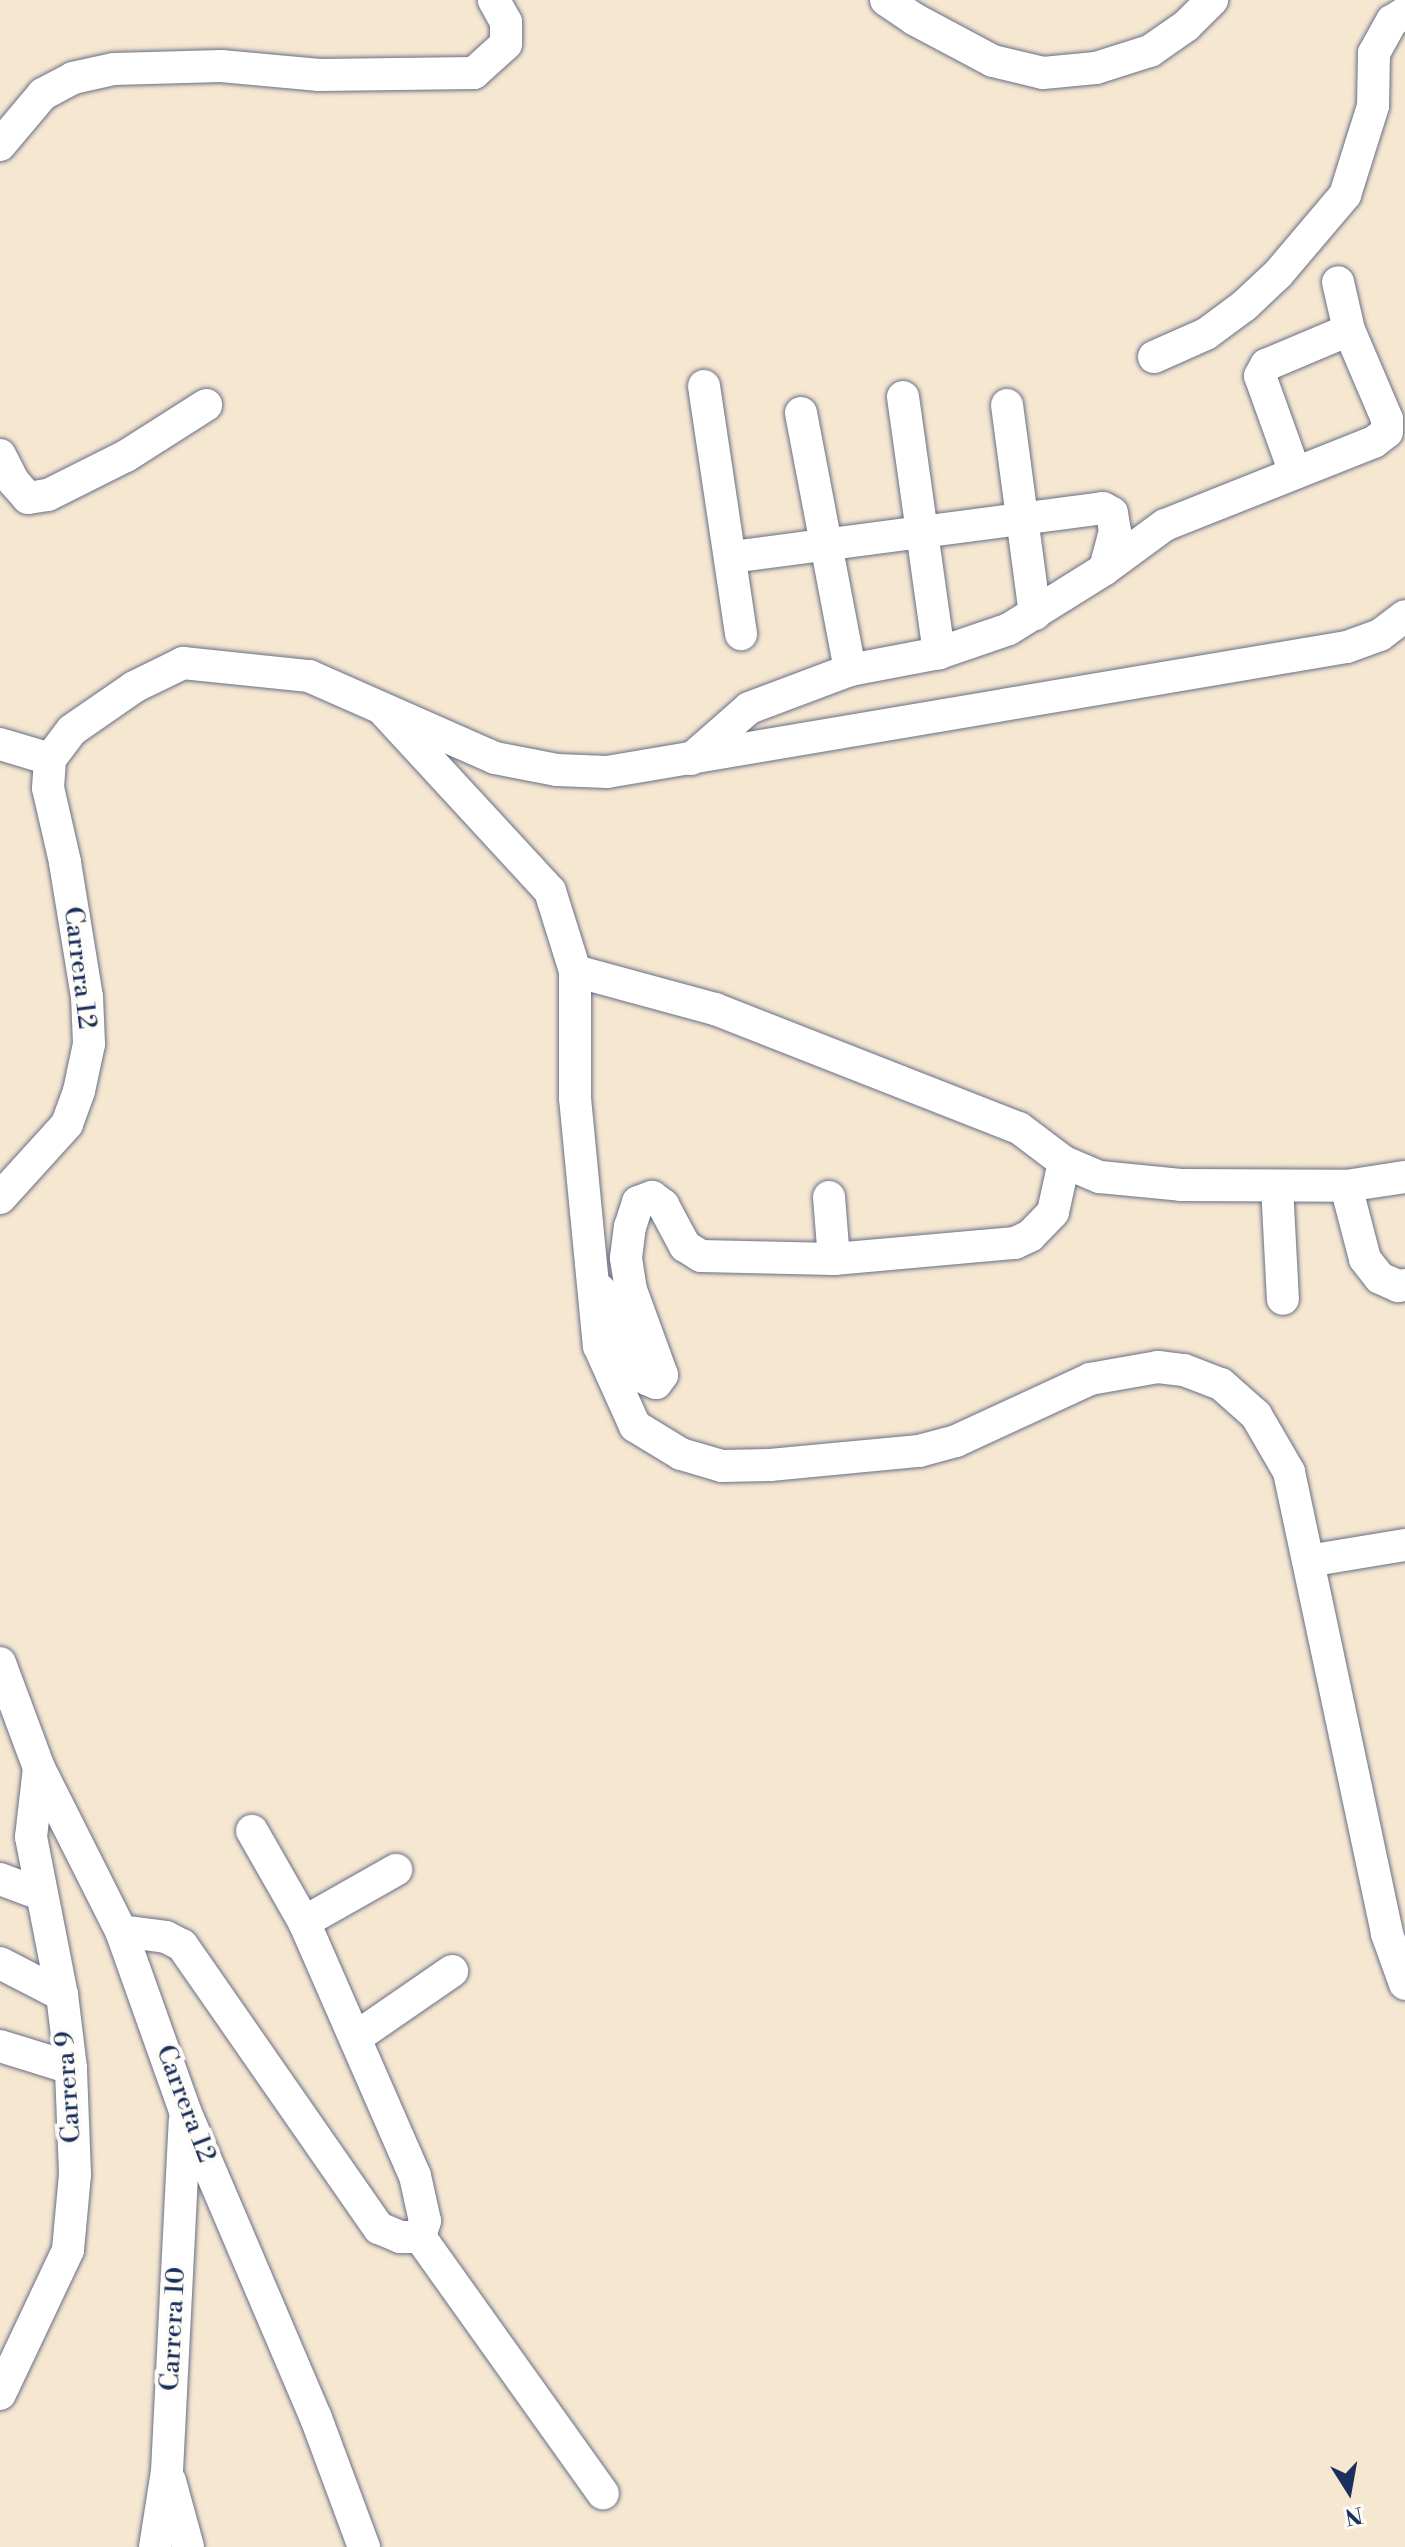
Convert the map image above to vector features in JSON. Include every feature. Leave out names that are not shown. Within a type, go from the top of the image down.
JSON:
[{"type":"street","points":[[0,145],[43,94],[73,78],[114,69],[221,66],[320,75],[474,73],[506,44],[506,22],[494,0]]},
{"type":"street","points":[[886,0],[914,19],[993,61],[1043,73],[1096,68],[1150,51],[1186,26],[1212,0]]},
{"type":"street","points":[[1154,357],[1206,334],[1245,305],[1278,274],[1345,195],[1373,106],[1374,53],[1392,21],[1405,13]]},
{"type":"street","points":[[691,759],[749,708],[850,670],[939,653],[1009,629],[1105,569],[1165,525],[1374,442],[1387,432],[1387,419],[1349,330],[1338,282]]},
{"type":"street","points":[[1295,473],[1260,376],[1266,365],[1349,330]]},
{"type":"street","points":[[704,386],[732,557],[741,634]]},
{"type":"street","points":[[903,397],[939,653]]},
{"type":"street","points":[[0,455],[14,482],[28,498],[48,495],[126,456],[206,405]]},
{"type":"street","points":[[1007,405],[1025,516],[1035,614]]},
{"type":"street","points":[[801,413],[829,543],[850,670]]},
{"type":"street","points":[[732,557],[1103,508],[1112,513],[1115,531],[1105,569]]},
{"type":"street","points":[[0,744],[50,759],[72,730],[134,687],[183,663],[309,676],[495,758],[557,770],[607,772],[1347,647],[1380,635],[1405,616]]},
{"type":"street","points":[[383,710],[550,891],[575,971],[575,1098],[599,1346],[635,1426],[681,1454],[722,1466],[919,1451],[956,1441],[1090,1379],[1158,1367],[1184,1370],[1221,1384],[1256,1415],[1289,1472],[1387,1934],[1405,1984]]},
{"type":"street","name":"Carrera 12","points":[[0,1198],[67,1124],[79,1091],[89,1044],[87,997],[65,862],[48,788],[50,759]]},
{"type":"street","points":[[575,971],[715,1009],[1004,1122],[1019,1128],[1064,1162],[1100,1177],[1181,1185],[1277,1186],[1346,1186],[1405,1177]]},
{"type":"street","points":[[592,1277],[647,1379],[656,1383],[662,1375],[631,1290],[626,1258],[630,1227],[638,1202],[652,1197],[663,1205],[685,1246],[701,1256],[834,1259],[1015,1243],[1030,1236],[1053,1212],[1064,1162]]},
{"type":"street","points":[[1277,1186],[1283,1299]]},
{"type":"street","points":[[1346,1186],[1365,1259],[1380,1278],[1398,1286],[1405,1285]]},
{"type":"street","points":[[829,1197],[834,1259]]},
{"type":"street","points":[[1308,1561],[1405,1545]]},
{"type":"street","name":"Carrera 12","points":[[0,1663],[39,1768],[121,1931],[185,2111],[316,2418],[364,2547]]},
{"type":"street","name":"Carrera 9","points":[[2,2388],[68,2250],[75,2174],[71,2068],[62,1995],[31,1837],[39,1768]]},
{"type":"street","points":[[252,1831],[304,1922],[415,2176],[425,2221],[420,2237]]},
{"type":"street","points":[[304,1922],[396,1870]]},
{"type":"street","points":[[0,1879],[40,1894]]},
{"type":"street","points":[[121,1931],[166,1937],[182,1945],[379,2228],[400,2237],[420,2237]]},
{"type":"street","points":[[0,1963],[62,1995]]},
{"type":"street","points":[[355,2038],[452,1971]]},
{"type":"street","points":[[0,2046],[71,2068]]},
{"type":"street","name":"Carrera 10","points":[[155,2547],[167,2471],[185,2111]]},
{"type":"street","points":[[420,2237],[603,2494]]},
{"type":"street","points":[[167,2471],[188,2547]]}]
